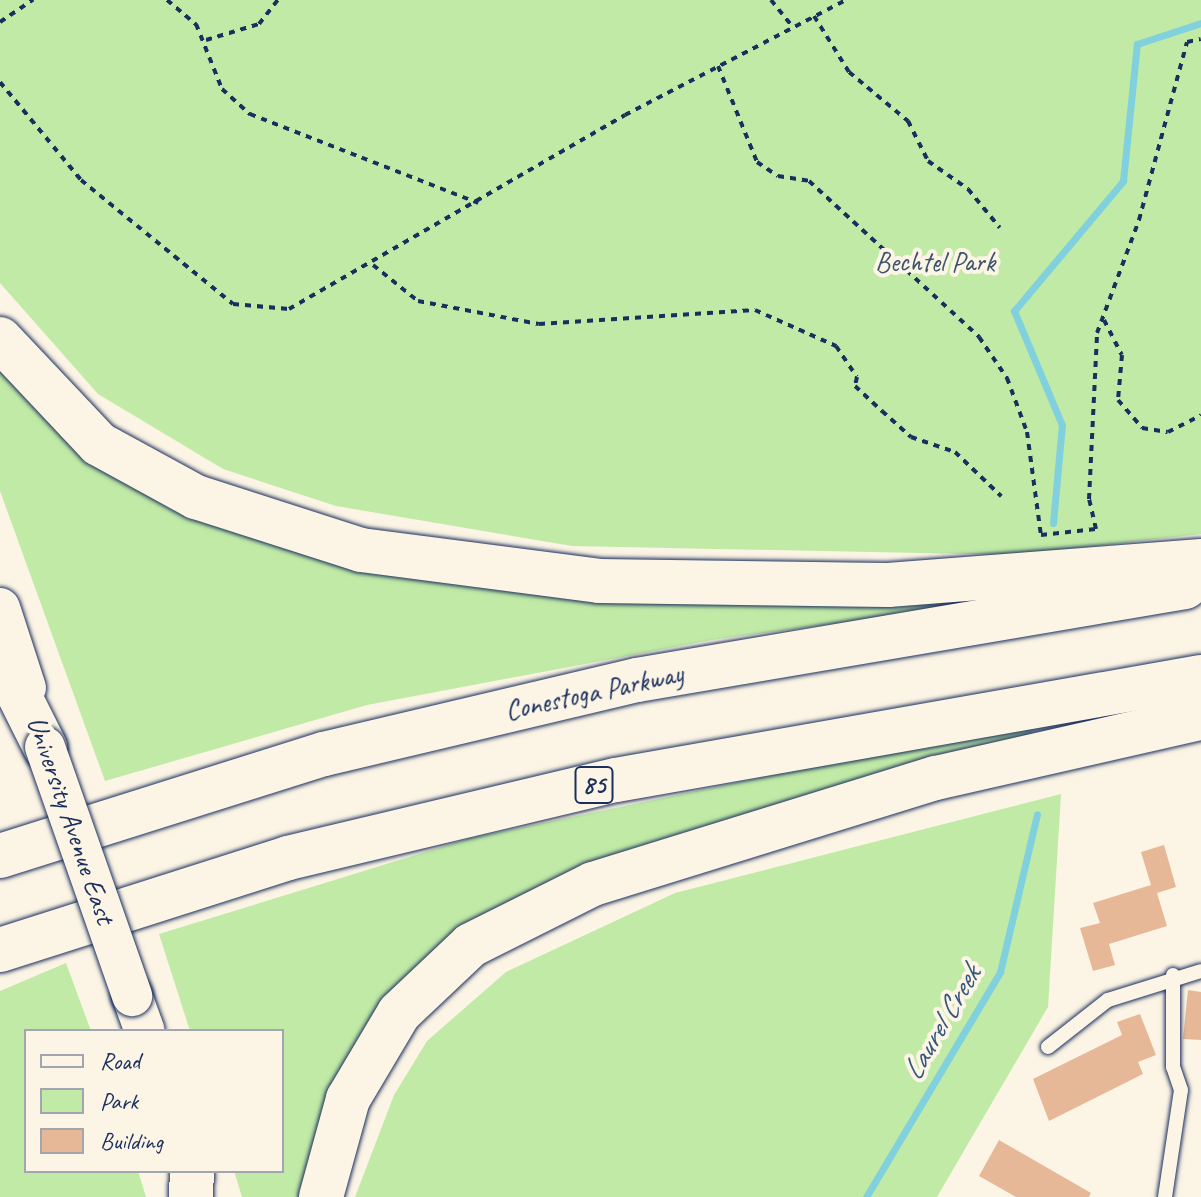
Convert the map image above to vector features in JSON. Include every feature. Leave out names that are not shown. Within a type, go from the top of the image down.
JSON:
[{"type":"highway","points":[[0,339],[99,444],[196,497],[361,550],[599,581],[888,585],[1201,561]]},
{"type":"highway","name":"Conestoga Parkway","points":[[0,856],[20,841],[324,754],[637,680],[1201,585]]},
{"type":"highway","points":[[0,657],[45,747]]},
{"type":"highway","name":"85","points":[[0,950],[288,858],[601,783],[994,708],[1201,677]]},
{"type":"highway","points":[[321,1197],[348,1099],[399,1013],[471,945],[607,879],[936,778],[1201,718]]},
{"type":"highway","points":[[191,1197],[193,1173]]},
{"type":"main road","name":"University Avenue East","points":[[0,608],[138,1013]]},
{"type":"main road","points":[[194,1173],[203,1197]]},
{"type":"lane","points":[[1048,1047],[1108,1000],[1173,975],[1201,971]]},
{"type":"lane","points":[[1165,1197],[1181,1090],[1173,1067],[1173,975]]},
{"type":"path","points":[[0,22],[33,0]]},
{"type":"path","points":[[167,0],[206,40],[222,89],[250,114],[478,203]]},
{"type":"path","points":[[206,40],[259,24],[278,0]]},
{"type":"path","points":[[771,0],[793,27]]},
{"type":"path","points":[[0,82],[81,180],[233,304],[289,309],[373,265],[718,66],[846,0]]},
{"type":"path","points":[[814,16],[849,72],[908,121],[928,161],[968,189],[1000,228]]},
{"type":"path","points":[[718,66],[757,162],[778,176],[809,181],[986,347],[1007,378],[1027,432],[1041,535],[1096,529],[1089,499],[1104,320],[1187,42],[1201,39]]},
{"type":"path","points":[[373,265],[418,301],[539,324],[755,310],[836,346],[857,377],[855,386],[882,411],[911,437],[955,452],[1001,496]]},
{"type":"path","points":[[1104,320],[1122,355],[1118,400],[1142,428],[1168,432],[1201,415]]},
{"type":"green space","name":"Bechtel Park","points":[[0,0],[1201,0],[1201,534],[1016,555],[572,546],[336,506],[223,469],[98,394],[0,283]]},
{"type":"green space","points":[[0,365],[334,553],[943,594],[945,609],[712,640],[367,705],[105,781],[0,491]]},
{"type":"green space","points":[[1033,721],[1032,740],[469,932],[305,1197],[242,1197],[235,1173],[284,1173],[284,1029],[189,1029],[159,934],[471,838]]},
{"type":"green space","points":[[1061,794],[1048,1007],[937,1197],[355,1197],[394,1095],[427,1041],[506,972],[675,893]]},
{"type":"green space","points":[[66,963],[90,1029],[24,1029],[24,1173],[139,1173],[146,1197],[0,1197],[0,991]]},
{"type":"building","points":[[1164,845],[1176,887],[1157,893],[1167,926],[1109,944],[1115,965],[1093,971],[1080,928],[1100,923],[1093,903],[1151,885],[1141,852]]},
{"type":"building","points":[[1188,990],[1201,992],[1201,1040],[1183,1039]]},
{"type":"building","points":[[1140,1014],[1156,1055],[1138,1062],[1143,1074],[1049,1121],[1033,1079],[1122,1035],[1117,1022]]},
{"type":"building","points":[[999,1140],[1091,1193],[1089,1197],[1016,1197],[979,1176]]},
{"type":"waterway","name":"Laurel Creek","points":[[1053,523],[1062,425],[1014,311],[1123,181],[1137,44],[1201,23]]},
{"type":"waterway","name":"Laurel Creek","points":[[866,1197],[1000,972],[1037,814]]}]
